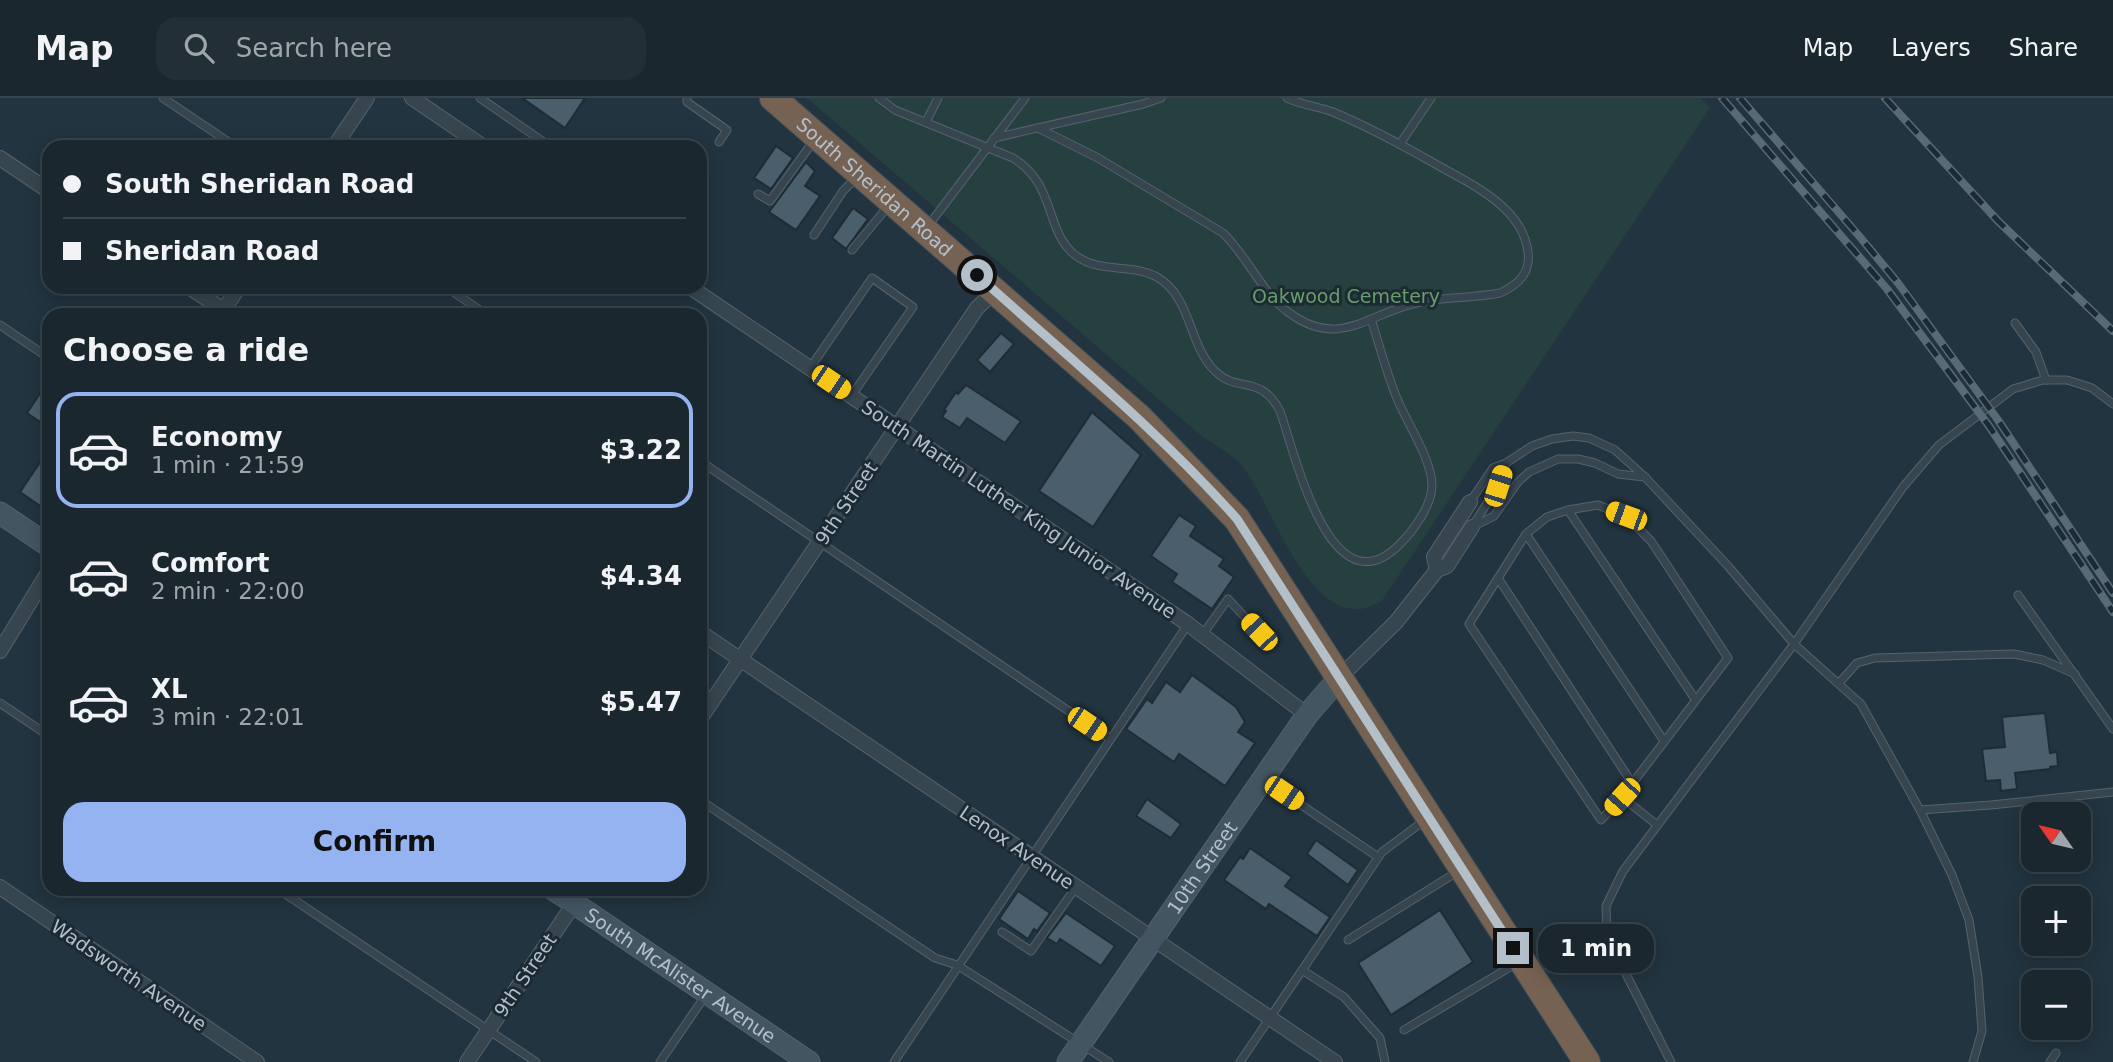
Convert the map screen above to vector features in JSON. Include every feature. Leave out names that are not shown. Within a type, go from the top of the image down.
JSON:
[{"type":"highway","name":"South Sheridan Road","points":[[773,98],[1139,417],[1237,519],[1587,1062]]},
{"type":"street","points":[[339,140],[367,98]]},
{"type":"street","points":[[412,98],[474,140]]},
{"type":"street","points":[[0,158],[42,186]]},
{"type":"street","name":"9th Street","points":[[707,708],[978,308],[995,291]]},
{"type":"street","points":[[199,294],[218,308]]},
{"type":"street","name":"South Martin Luther King Junior Avenue","points":[[701,294],[1188,624],[1307,715]]},
{"type":"street","points":[[1437,570],[1434,556],[1470,502]]},
{"type":"street","points":[[0,513],[42,542]]},
{"type":"street","points":[[1340,677],[1396,622],[1437,570],[1447,566],[1472,527]]},
{"type":"street","points":[[0,651],[42,582]]},
{"type":"street","name":"Lenox Avenue","points":[[707,637],[1335,1062]]},
{"type":"street","name":"10th Street","points":[[1074,1053],[1307,715],[1340,677]]},
{"type":"street","name":"Wadsworth Avenue","points":[[0,887],[257,1062]]},
{"type":"street","name":"9th Street","points":[[467,1062],[579,896]]},
{"type":"street","name":"South McAlister Avenue","points":[[579,896],[708,993],[809,1062]]},
{"type":"lane","points":[[163,98],[226,140]]},
{"type":"lane","points":[[480,98],[541,140]]},
{"type":"lane","points":[[687,98],[687,102],[727,130],[719,142]]},
{"type":"lane","points":[[879,98],[895,110],[1013,158],[1032,173],[1048,200],[1058,232],[1074,254],[1093,265],[1145,272],[1166,283],[1182,305],[1200,347],[1216,373],[1223,378],[1268,392],[1280,411],[1312,505],[1324,530],[1348,556],[1367,562],[1388,555],[1401,543],[1425,509],[1432,486],[1426,461],[1396,396],[1371,319]]},
{"type":"lane","points":[[926,122],[938,98]]},
{"type":"lane","points":[[994,138],[1161,98]]},
{"type":"lane","points":[[1038,128],[1098,158],[1223,233],[1237,247],[1278,304],[1313,326],[1340,330],[1355,327],[1399,307],[1500,293],[1521,280],[1529,260],[1524,237],[1519,226],[1493,199],[1400,144],[1329,110],[1300,104],[1287,98]]},
{"type":"lane","points":[[1400,144],[1431,98]]},
{"type":"lane","points":[[925,230],[1023,99]]},
{"type":"lane","points":[[758,194],[770,201],[817,136]]},
{"type":"lane","points":[[814,235],[843,191],[860,174]]},
{"type":"lane","points":[[852,250],[892,202]]},
{"type":"lane","points":[[810,368],[872,278],[913,307],[851,396]]},
{"type":"lane","points":[[456,294],[476,308]]},
{"type":"lane","points":[[2015,323],[2036,352],[2046,380]]},
{"type":"lane","points":[[0,325],[42,353]]},
{"type":"lane","points":[[1671,1062],[1607,937],[1606,906],[1623,871],[1794,644],[1903,487],[1939,445],[2013,389],[2046,380],[2067,380],[2092,388],[2113,404]]},
{"type":"lane","points":[[1470,502],[1493,468],[1532,446],[1573,436],[1589,438],[1615,450],[1645,477],[1728,566],[1794,644],[1861,704],[1920,810],[1952,875],[1969,920],[1978,976],[1982,1031],[1973,1062]]},
{"type":"lane","points":[[1472,527],[1494,516],[1518,482],[1529,472],[1558,459],[1578,459],[1595,463],[1618,474],[1645,477]]},
{"type":"lane","points":[[1472,527],[1498,486],[1506,463]]},
{"type":"lane","points":[[707,466],[1110,739]]},
{"type":"lane","points":[[1598,505],[1626,516],[1651,541],[1728,658],[1622,797],[1601,820],[1469,624],[1526,534],[1547,517],[1568,510],[1598,505]]},
{"type":"lane","points":[[1568,510],[1695,699]]},
{"type":"lane","points":[[1526,534],[1664,741]]},
{"type":"lane","points":[[1498,578],[1632,783]]},
{"type":"lane","points":[[2018,595],[2113,729]]},
{"type":"lane","points":[[1202,635],[1228,599],[1259,632]]},
{"type":"lane","points":[[894,1062],[1188,624]]},
{"type":"lane","points":[[1839,683],[1857,663],[1875,658],[2014,654],[2043,660],[2075,674]]},
{"type":"lane","points":[[0,703],[42,731]]},
{"type":"lane","points":[[1263,778],[1378,857]]},
{"type":"lane","points":[[1920,810],[2113,792]]},
{"type":"lane","points":[[1622,797],[1657,825]]},
{"type":"lane","points":[[707,805],[935,958],[957,965],[1074,1053],[1109,1062]]},
{"type":"lane","points":[[1240,1062],[1378,857],[1429,818]]},
{"type":"lane","points":[[1348,940],[1462,869]]},
{"type":"lane","points":[[1002,932],[1031,951],[1076,887]]},
{"type":"lane","points":[[288,896],[536,1062]]},
{"type":"lane","points":[[1404,1030],[1521,960]]},
{"type":"lane","points":[[1302,970],[1344,997],[1380,1038],[1385,1062]]},
{"type":"lane","points":[[660,1062],[708,993]]},
{"type":"lane","points":[[2050,1062],[2056,1053]]},
{"type":"green space","name":"Oakwood Cemetery","points":[[807,98],[1701,98],[1710,108],[1381,602],[1361,609],[1341,606],[1322,594],[1306,576],[1254,483],[1235,459],[1204,438]]},
{"type":"building","points":[[522,98],[585,98],[565,128]]},
{"type":"building","points":[[776,146],[793,158],[771,189],[754,178]]},
{"type":"building","points":[[806,162],[815,171],[805,186],[820,196],[796,230],[769,212]]},
{"type":"building","points":[[853,208],[868,219],[846,249],[832,238]]},
{"type":"building","points":[[1001,333],[1014,344],[990,372],[977,360]]},
{"type":"building","points":[[966,385],[1021,421],[1005,443],[967,418],[960,428],[942,417],[956,392],[958,394]]},
{"type":"building","points":[[42,390],[42,423],[27,413]]},
{"type":"building","points":[[1092,412],[1141,455],[1093,527],[1039,491]]},
{"type":"building","points":[[42,459],[42,507],[20,492]]},
{"type":"building","points":[[1179,515],[1196,526],[1190,536],[1224,559],[1219,566],[1234,577],[1212,609],[1172,582],[1177,574],[1151,556]]},
{"type":"building","points":[[1192,675],[1236,707],[1245,722],[1238,732],[1255,743],[1225,786],[1179,754],[1174,762],[1126,729],[1147,699],[1152,703],[1166,682],[1180,692]]},
{"type":"building","points":[[2045,713],[2050,753],[2057,752],[2058,766],[2015,773],[2017,789],[2001,791],[2000,780],[1986,781],[1982,749],[2005,747],[2002,717]]},
{"type":"building","points":[[1147,799],[1181,824],[1171,838],[1136,816]]},
{"type":"building","points":[[1316,840],[1358,870],[1348,885],[1307,854]]},
{"type":"building","points":[[1250,848],[1292,877],[1285,886],[1330,917],[1317,936],[1269,904],[1266,909],[1224,880]]},
{"type":"building","points":[[1018,891],[1050,913],[1028,939],[999,919]]},
{"type":"building","points":[[1440,910],[1473,962],[1391,1015],[1358,963]]},
{"type":"building","points":[[1066,913],[1115,946],[1101,966],[1060,939],[1057,944],[1047,938]]},
{"type":"railway","points":[[1722,98],[1887,289],[1989,426],[2113,612]]},
{"type":"railway","points":[[1740,98],[1898,283],[1998,420],[2113,593]]},
{"type":"railway","points":[[1885,98],[1998,221],[2113,331]]},
{"type":"route","points":[[977,275],[1139,417],[1237,519],[1513,948]]}]
